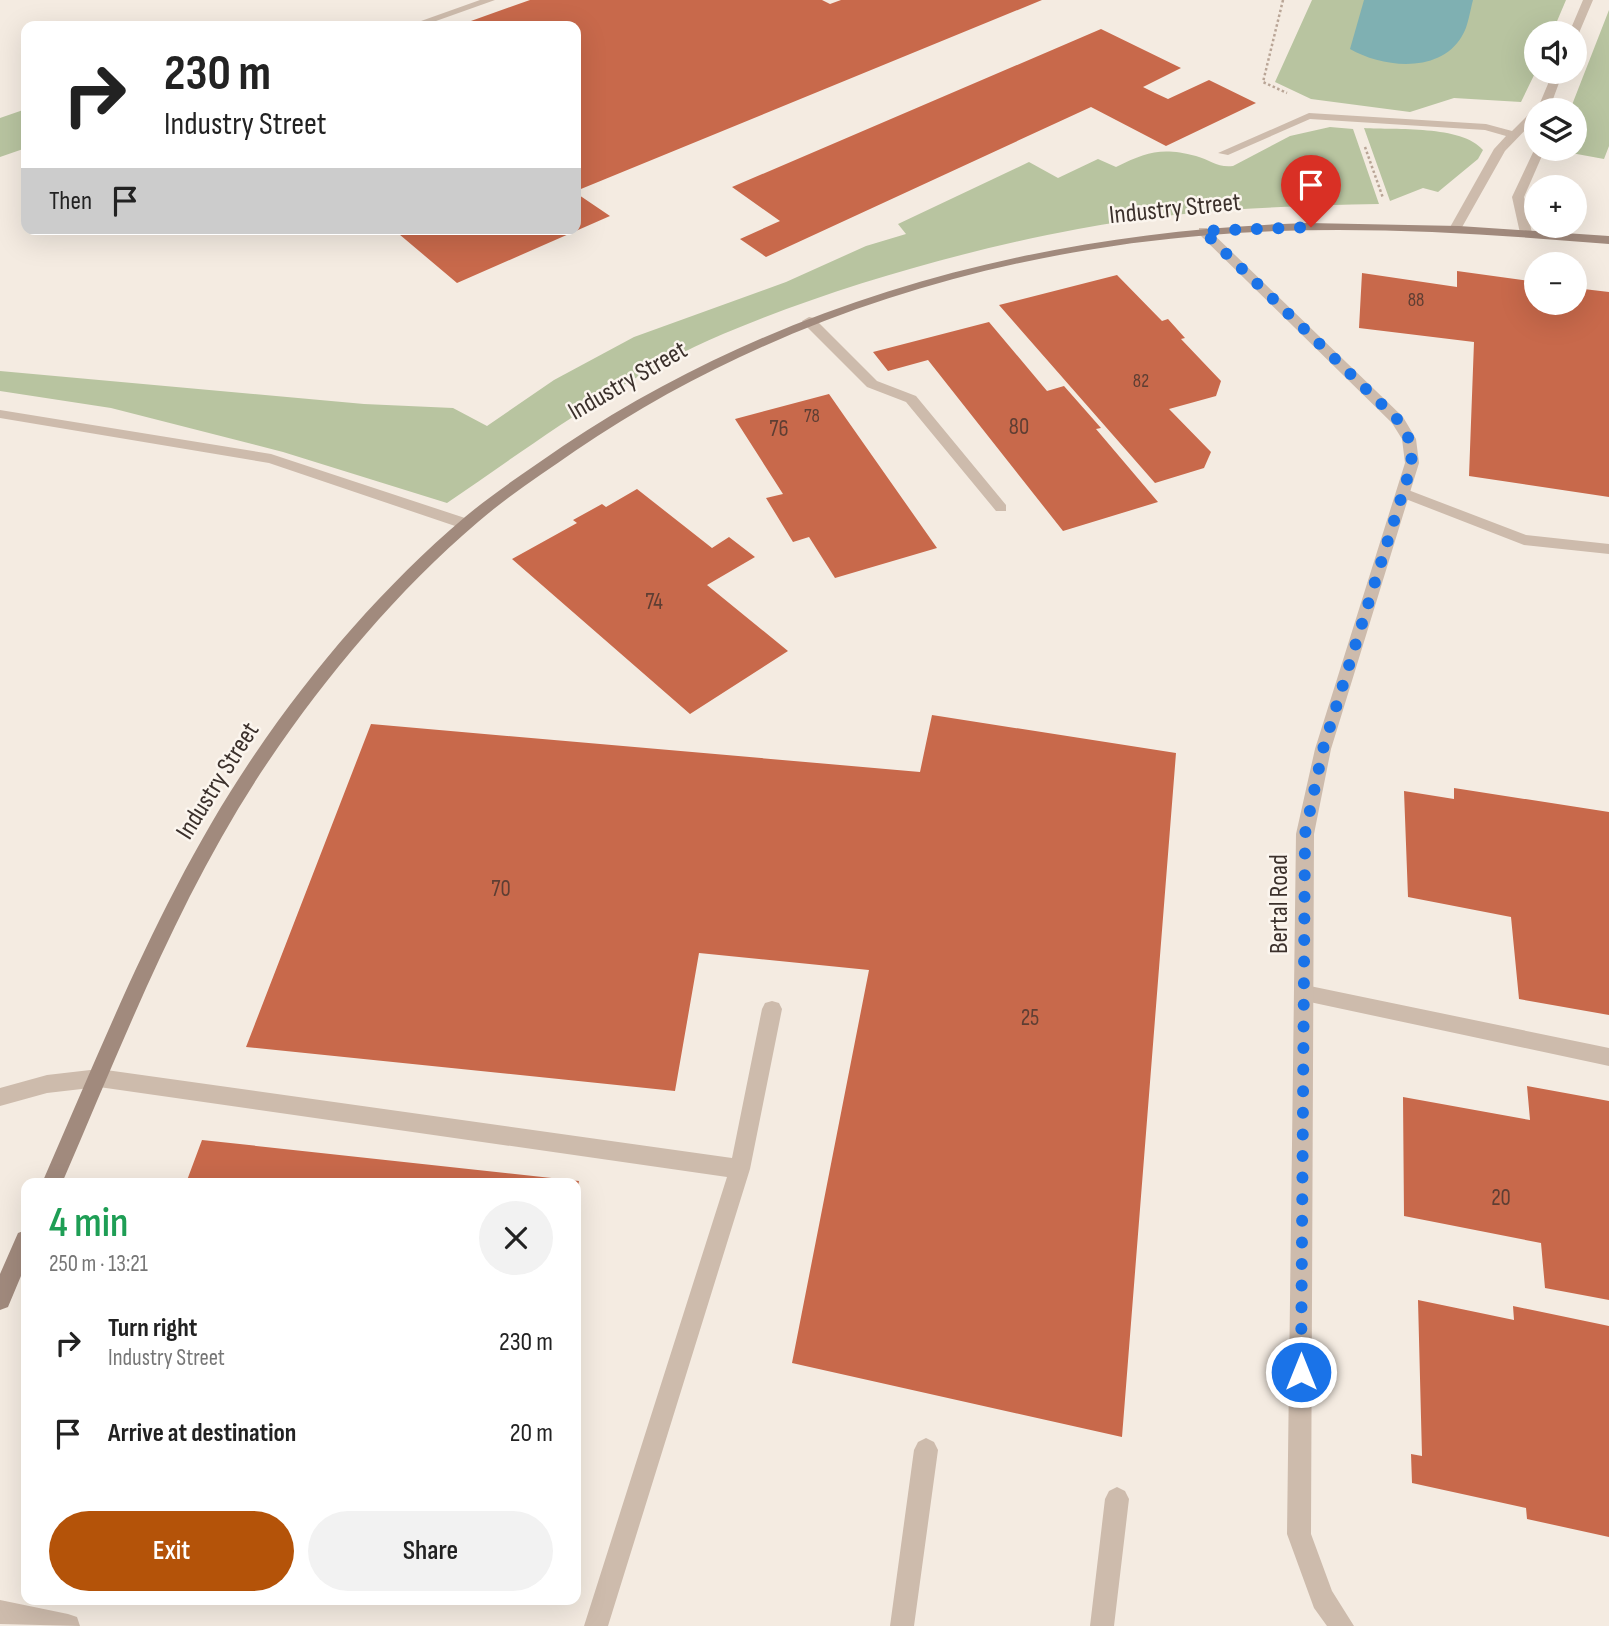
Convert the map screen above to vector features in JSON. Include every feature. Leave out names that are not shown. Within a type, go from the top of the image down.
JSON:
[{"type":"street","points":[[427,21],[490,0]]},
{"type":"street","points":[[1579,21],[1588,0]]},
{"type":"street","points":[[1224,153],[1310,116],[1486,127],[1514,135]]},
{"type":"street","points":[[1455,229],[1500,149],[1524,126]]},
{"type":"street","points":[[1524,183],[1518,197],[1524,224]]},
{"type":"street","name":"Industry Street","points":[[54,1178],[150,962],[199,866],[261,760],[348,646],[466,524],[561,452],[632,408],[718,362],[809,321],[896,289],[999,264],[1059,251],[1203,231],[1311,227],[1524,233]]},
{"type":"street","name":"Bertal Road","points":[[1203,231],[1398,420],[1409,439],[1412,463],[1323,749],[1305,834],[1306,993],[1299,1534],[1323,1599],[1342,1626]]},
{"type":"street","name":"Industry Street","points":[[1585,238],[1609,240]]},
{"type":"street","points":[[809,321],[872,384],[911,400],[1001,508]]},
{"type":"street","points":[[0,414],[271,459],[466,524]]},
{"type":"street","points":[[1403,493],[1524,540],[1609,550]]},
{"type":"street","points":[[1306,993],[1609,1056]]},
{"type":"street","points":[[596,1626],[740,1169],[772,1009]]},
{"type":"street","points":[[0,1097],[47,1084],[99,1078],[740,1169]]},
{"type":"street","points":[[0,1299],[21,1251]]},
{"type":"street","points":[[902,1626],[926,1450]]},
{"type":"street","points":[[1101,1626],[1117,1499]]},
{"type":"street","points":[[0,1612],[68,1626]]},
{"type":"path","points":[[1283,0],[1263,82],[1297,98]]},
{"type":"path","points":[[1372,168],[1385,206]]},
{"type":"green space","points":[[1312,0],[1566,0],[1557,21],[1524,21],[1524,84],[1530,84],[1521,102],[1454,98],[1410,112],[1311,99],[1275,82]]},
{"type":"green space","points":[[1609,10],[1609,146],[1604,159],[1587,156],[1587,98],[1575,98],[1580,84],[1587,84],[1587,66]]},
{"type":"green space","points":[[21,111],[21,150],[0,157],[0,118]]},
{"type":"green space","points":[[1330,127],[1353,129],[1379,204],[1228,210],[1152,217],[988,248],[852,286],[723,334],[650,370],[547,434],[447,503],[283,452],[111,408],[0,391],[0,371],[364,404],[453,408],[487,426],[554,380],[634,337],[786,282],[866,246],[906,234],[898,224],[1029,162],[1058,178],[1098,159],[1116,167],[1154,152],[1184,153],[1218,165],[1233,166],[1290,136]]},
{"type":"green space","points":[[1364,128],[1444,133],[1460,136],[1483,150],[1478,159],[1438,192],[1423,188],[1390,201]]},
{"type":"water","points":[[1364,0],[1473,0],[1464,32],[1452,48],[1440,57],[1410,64],[1378,60],[1350,49]]},
{"type":"building","points":[[530,0],[822,0],[830,4],[841,0],[1042,0],[581,189],[581,21],[471,21]]},
{"type":"building","points":[[1101,29],[1181,68],[1143,87],[1155,93],[1168,99],[1209,80],[1256,103],[1166,146],[1091,107],[766,257],[740,239],[780,221],[732,187]]},
{"type":"building","points":[[581,196],[610,216],[581,229]]},
{"type":"building","points":[[400,235],[567,235],[457,283]]},
{"type":"building","points":[[1457,271],[1524,280],[1524,315],[1587,315],[1587,289],[1609,292],[1609,497],[1469,476],[1474,342],[1359,328],[1362,273],[1457,287]]},
{"type":"building","points":[[1117,275],[1162,321],[1168,319],[1185,338],[1181,339],[1221,381],[1216,396],[1169,409],[1211,452],[1204,468],[1155,483],[999,305]]},
{"type":"building","points":[[989,322],[1047,391],[1064,386],[1101,428],[1096,429],[1158,502],[1063,531],[928,360],[888,371],[873,352]]},
{"type":"building","points":[[829,394],[937,548],[835,578],[809,537],[793,542],[766,498],[783,494],[735,419]]},
{"type":"building","points":[[637,489],[712,548],[729,537],[755,557],[707,585],[788,651],[690,714],[512,559],[577,523],[573,520],[602,504],[606,507]]},
{"type":"building","points":[[932,715],[1176,753],[1122,1437],[792,1363],[869,970],[699,953],[675,1091],[246,1047],[371,724],[920,772]]},
{"type":"building","points":[[1454,788],[1609,812],[1609,1015],[1519,999],[1511,917],[1408,897],[1404,791],[1454,799]]},
{"type":"building","points":[[1527,1086],[1609,1101],[1609,1300],[1545,1288],[1541,1243],[1404,1216],[1403,1097],[1530,1120]]},
{"type":"building","points":[[202,1140],[551,1178],[188,1178]]},
{"type":"building","points":[[1418,1300],[1514,1320],[1513,1306],[1609,1326],[1609,1537],[1527,1519],[1526,1508],[1412,1483],[1411,1454],[1422,1456]]},
{"type":"route","points":[[1301,1372],[1306,993],[1305,834],[1323,749],[1412,463],[1409,439],[1398,420],[1203,231],[1311,227]]}]
